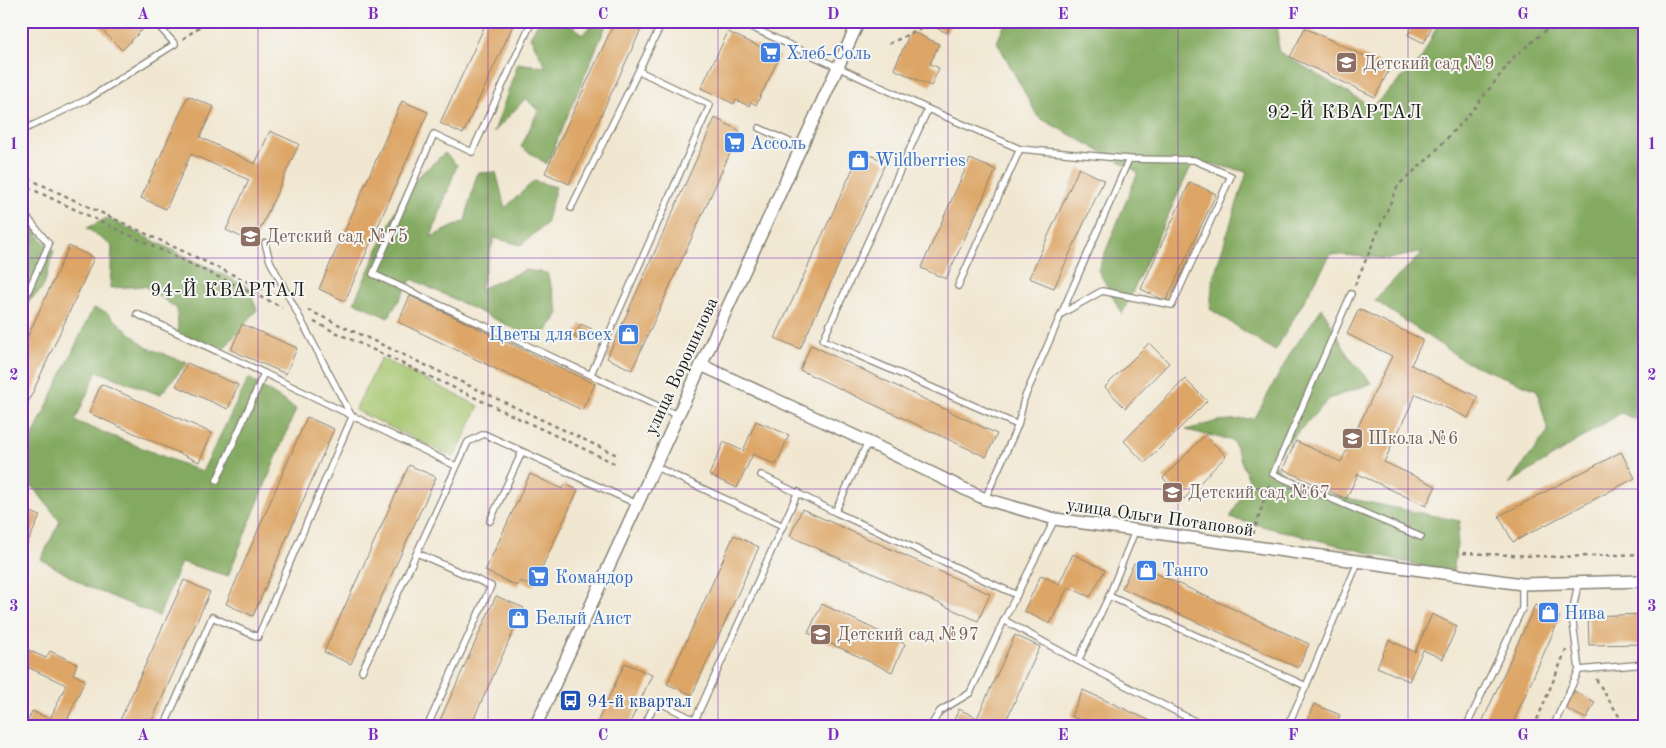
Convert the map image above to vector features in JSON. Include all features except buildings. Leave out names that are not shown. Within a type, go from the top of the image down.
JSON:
[{"type":"street","name":"улица Ворошилова","points":[[535,727],[859,21]]},
{"type":"street","name":"улица Ольги Потаповой","points":[[700,365],[986,498],[1055,519],[1522,584],[1645,582]]},
{"type":"lane","points":[[21,131],[88,99],[175,44],[154,21]]},
{"type":"lane","points":[[532,21],[472,152],[434,134],[373,274],[678,415]]},
{"type":"lane","points":[[572,208],[663,21]]},
{"type":"lane","points":[[738,21],[928,109],[1020,149],[1129,160],[1194,160],[1230,176],[1172,306],[1102,291],[1061,314]]},
{"type":"lane","points":[[591,374],[710,105],[639,71]]},
{"type":"lane","points":[[928,109],[823,340],[1018,426]]},
{"type":"lane","points":[[759,128],[801,146]]},
{"type":"lane","points":[[958,286],[1020,149]]},
{"type":"lane","points":[[986,498],[1018,426],[1024,399],[1129,160]]},
{"type":"lane","points":[[21,210],[49,244],[21,307]]},
{"type":"lane","points":[[265,243],[270,261],[352,417]]},
{"type":"lane","points":[[1351,294],[1273,474],[1421,537]]},
{"type":"lane","points":[[137,314],[456,466]]},
{"type":"lane","points":[[217,480],[264,373]]},
{"type":"lane","points":[[164,727],[212,617],[258,637],[352,417]]},
{"type":"lane","points":[[362,671],[468,442],[484,434],[637,504]]},
{"type":"lane","points":[[835,512],[868,442]]},
{"type":"lane","points":[[490,521],[522,452]]},
{"type":"lane","points":[[654,466],[783,526]]},
{"type":"lane","points":[[761,475],[835,512],[1017,595]]},
{"type":"lane","points":[[695,720],[798,492]]},
{"type":"lane","points":[[930,727],[940,711],[970,693],[1055,519]]},
{"type":"lane","points":[[1078,661],[1109,596],[1135,531]]},
{"type":"lane","points":[[417,553],[491,586],[428,727]]},
{"type":"lane","points":[[1287,727],[1358,562]]},
{"type":"lane","points":[[1553,727],[1579,670],[1572,616],[1578,583]]},
{"type":"lane","points":[[1466,727],[1522,609],[1522,584]]},
{"type":"lane","points":[[1109,596],[1306,686]]},
{"type":"lane","points":[[1004,620],[1078,661],[1206,727]]},
{"type":"lane","points":[[1579,670],[1645,664]]},
{"type":"lane","points":[[644,727],[656,700],[708,727]]},
{"type":"path","points":[[175,44],[207,21]]},
{"type":"path","points":[[889,44],[915,31],[950,21]]},
{"type":"path","points":[[1351,294],[1364,260],[1398,185],[1429,158],[1472,110],[1514,57],[1557,21]]},
{"type":"path","points":[[21,175],[619,456]]},
{"type":"path","points":[[21,184],[616,464]]},
{"type":"path","points":[[1249,547],[1273,474]]},
{"type":"path","points":[[1463,553],[1560,558],[1645,554]]},
{"type":"path","points":[[1539,727],[1534,726],[1574,633]]},
{"type":"path","points":[[1590,669],[1625,726]]},
{"type":"path","points":[[1635,726],[1645,709]]},
{"type":"green space","points":[[539,21],[569,21],[582,35],[595,21],[608,21],[547,164],[521,147],[538,111],[526,98],[494,132],[518,63],[546,67],[530,37]]},
{"type":"green space","points":[[1006,21],[1278,21],[1278,51],[1372,107],[1422,58],[1439,21],[1645,21],[1645,424],[1621,413],[1509,484],[1548,431],[1537,390],[1466,362],[1374,300],[1423,252],[1388,259],[1331,254],[1275,351],[1210,309],[1213,278],[1247,172],[1194,160],[1122,314],[1098,270],[1138,172],[1038,117],[997,42]]},
{"type":"green space","points":[[445,153],[457,165],[431,237],[465,221],[477,173],[496,172],[505,208],[534,181],[556,187],[546,224],[521,245],[494,238],[480,289],[525,270],[547,273],[559,313],[540,341],[412,279],[388,318],[354,302],[407,186]]},
{"type":"green space","points":[[21,206],[33,218],[40,238],[54,251],[43,288],[25,305],[21,313]]},
{"type":"green space","points":[[107,218],[248,287],[257,310],[220,353],[178,333],[177,309],[145,286],[110,288],[112,246],[87,228]]},
{"type":"green space","points":[[93,308],[106,312],[146,347],[187,363],[160,395],[97,371],[75,421],[202,472],[249,378],[296,409],[228,576],[181,562],[159,616],[86,586],[41,559],[60,521],[21,472],[21,461]]},
{"type":"green space","points":[[1322,308],[1349,357],[1372,383],[1329,399],[1271,461],[1298,488],[1460,521],[1453,574],[1230,518],[1249,480],[1233,441],[1186,430],[1218,421],[1255,418],[1291,352]]},
{"type":"green space","points":[[381,358],[479,406],[454,458],[355,410]]},
{"type":"place","name":"Хлеб-Соль","points":[[770,53]]},
{"type":"place","name":"Детский сад №9","points":[[1347,63]]},
{"type":"place","name":"Ассоль","points":[[734,143]]},
{"type":"place","name":"Wildberries","points":[[859,160]]},
{"type":"place","name":"Детский сад №75","points":[[250,236]]},
{"type":"place","name":"Цветы для всех","points":[[628,334]]},
{"type":"place","name":"Школа №6","points":[[1352,438]]},
{"type":"place","name":"Детский сад №67","points":[[1172,492]]},
{"type":"place","name":"Танго","points":[[1146,570]]},
{"type":"place","name":"Командор","points":[[539,577]]},
{"type":"place","name":"Нива","points":[[1548,613]]},
{"type":"place","name":"Белый Аист","points":[[519,618]]},
{"type":"place","name":"Детский сад №97","points":[[821,634]]},
{"type":"place","name":"94-й квартал","points":[[571,701]]},
{"type":"district","name":"92-Й КВАРТАЛ","points":[[1345,111]]},
{"type":"district","name":"94-Й КВАРТАЛ","points":[[228,289]]}]
